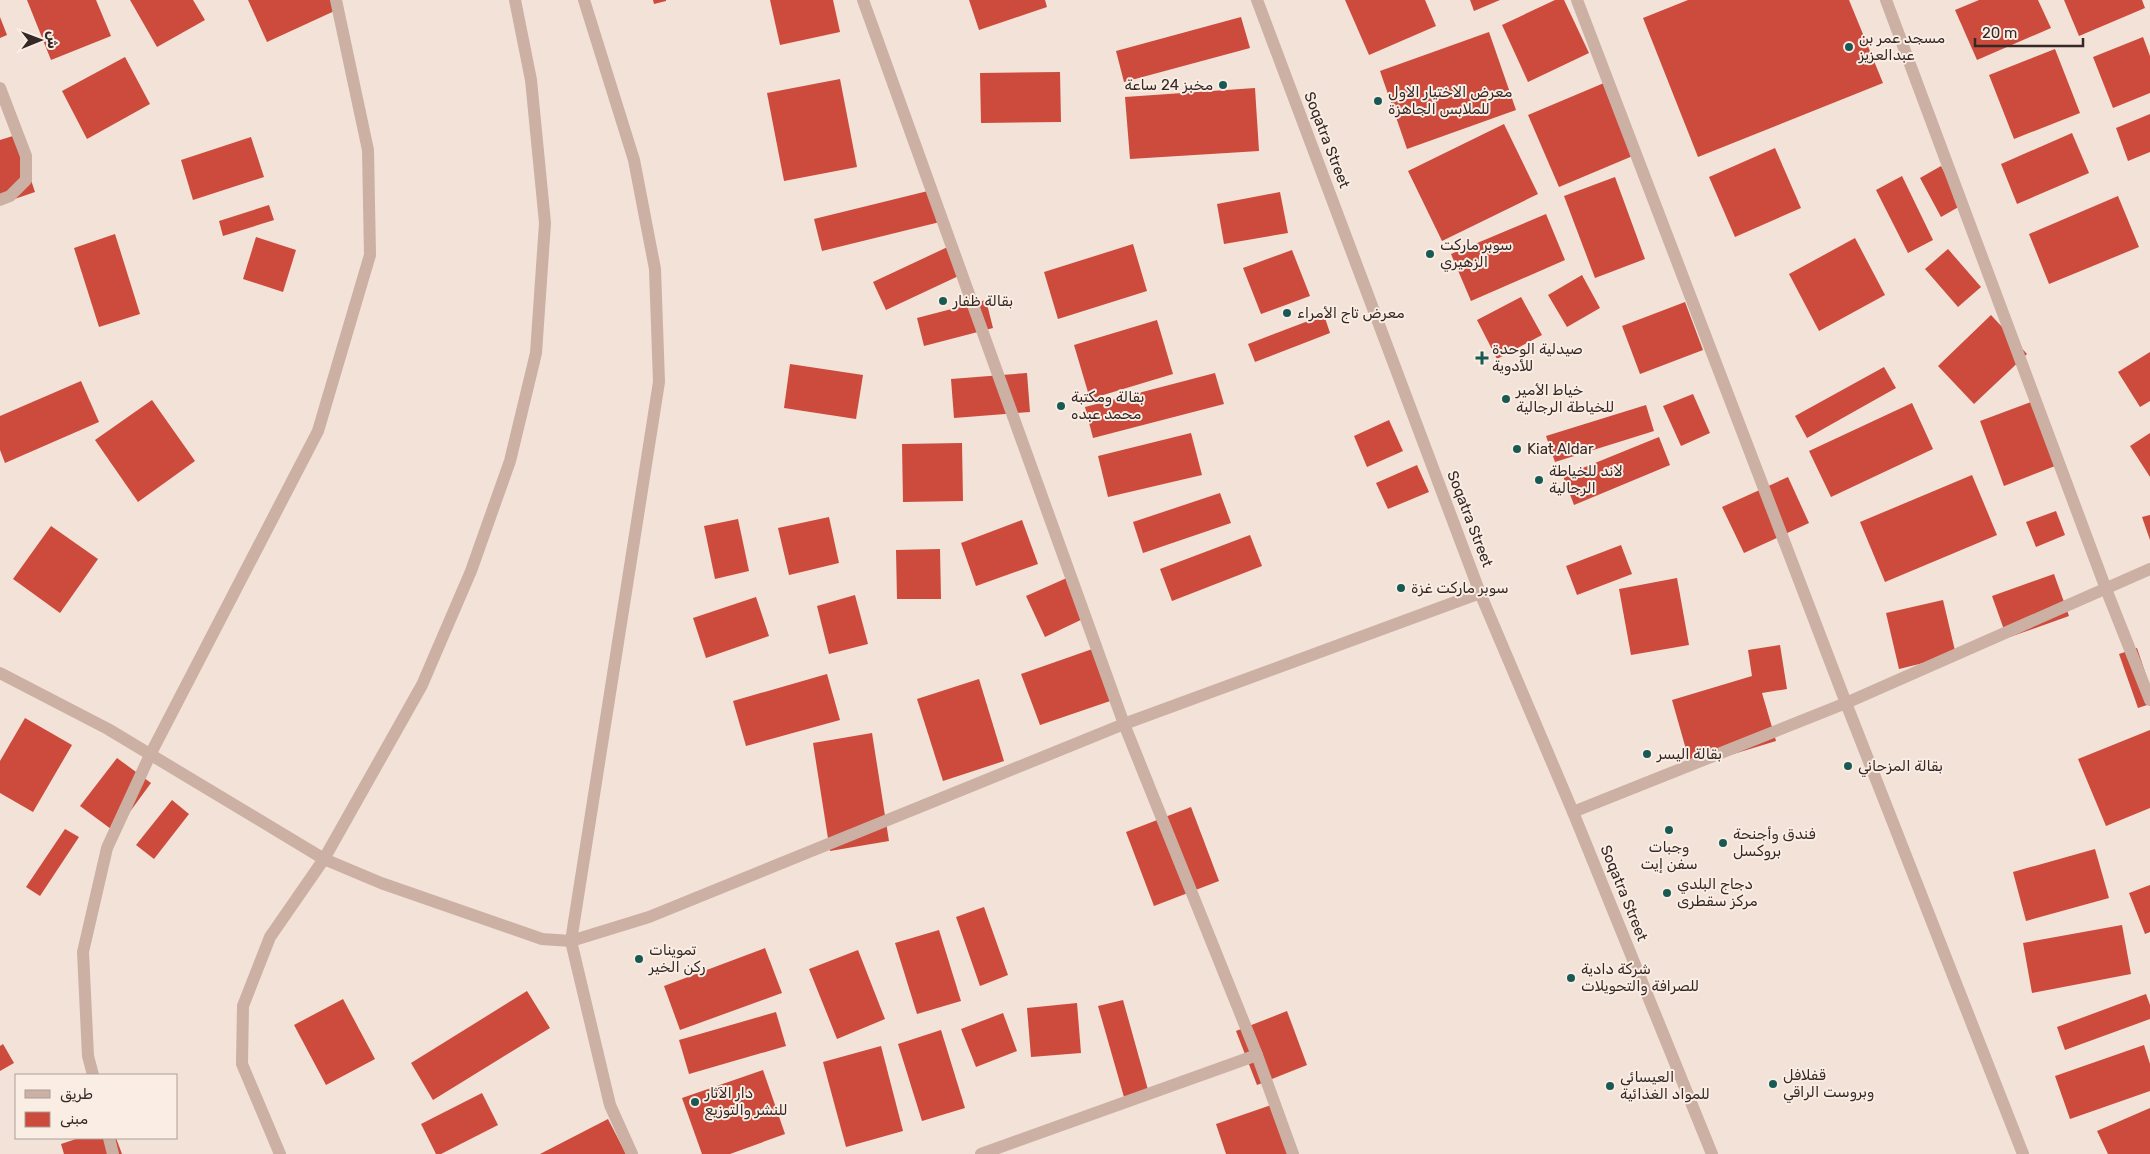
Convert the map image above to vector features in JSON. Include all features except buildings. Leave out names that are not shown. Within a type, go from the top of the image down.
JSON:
[{"type":"street","points":[[93,1074],[88,1056],[83,952],[107,848],[150,755],[318,431],[370,255],[368,150],[336,0]]},
{"type":"street","points":[[280,1154],[242,1064],[243,1006],[270,937],[324,859],[422,685],[471,571],[510,461],[536,352],[545,223],[531,80],[514,0]]},
{"type":"street","points":[[584,0],[634,160],[655,269],[659,382],[571,941],[610,1105],[632,1154]]},
{"type":"street","points":[[864,0],[1124,724],[1256,1054],[1293,1154]]},
{"type":"street","name":"Soqatra Street","points":[[1257,0],[1480,593],[1573,812],[1712,1154]]},
{"type":"street","points":[[1577,0],[1846,703],[2022,1154]]},
{"type":"street","points":[[1886,0],[2106,589],[2150,700]]},
{"type":"street","points":[[0,88],[26,156],[26,180],[10,196],[0,200]]},
{"type":"street","points":[[1573,812],[1846,703],[2150,569]]},
{"type":"street","points":[[0,673],[108,729],[324,859],[381,883],[542,939],[571,941],[649,918],[1124,724],[1480,593]]},
{"type":"street","points":[[981,1154],[1256,1054]]},
{"type":"street","points":[[109,1139],[113,1154]]},
{"type":"place","name":"مسجد عمر بن عبدالعزيز","points":[[1849,47]]},
{"type":"place","name":"مخبز 24 ساعة","points":[[1223,85]]},
{"type":"place","name":"معرض الاختيار الاول للملابس الجاهزة","points":[[1378,101]]},
{"type":"place","name":"سوبر ماركت الزهيري","points":[[1430,254]]},
{"type":"place","name":"بقالة ظفار","points":[[943,301]]},
{"type":"place","name":"معرض تاج الأمراء","points":[[1287,313]]},
{"type":"place","name":"صيدلية الوحدة للأدوية","points":[[1482,358]]},
{"type":"place","name":"خياط الأمير للخياطة الرجالية","points":[[1506,399]]},
{"type":"place","name":"بقالة ومكتبة محمد عبده","points":[[1061,406]]},
{"type":"place","name":"Kiat Aldar","points":[[1517,449]]},
{"type":"place","name":"لاند للخياطة الرجالية","points":[[1539,480]]},
{"type":"place","name":"سوبر ماركت غزة","points":[[1401,588]]},
{"type":"place","name":"بقالة اليسر","points":[[1647,754]]},
{"type":"place","name":"بقالة المزحاني","points":[[1848,766]]},
{"type":"place","name":"وجبات سفن إيت","points":[[1669,830]]},
{"type":"place","name":"فندق وأجنحة بروكسل","points":[[1723,843]]},
{"type":"place","name":"دجاج البلدي مركز سقطرى","points":[[1667,893]]},
{"type":"place","name":"تموينات ركن الخير","points":[[639,959]]},
{"type":"place","name":"شركة دادية للصرافة والتحويلات","points":[[1571,978]]},
{"type":"place","name":"قفلافل وبروست الراقي","points":[[1773,1084]]},
{"type":"place","name":"العيسائي للمواد الغذائية","points":[[1610,1086]]},
{"type":"place","name":"دار الآثار للنشر والتوزيع","points":[[695,1102]]}]
